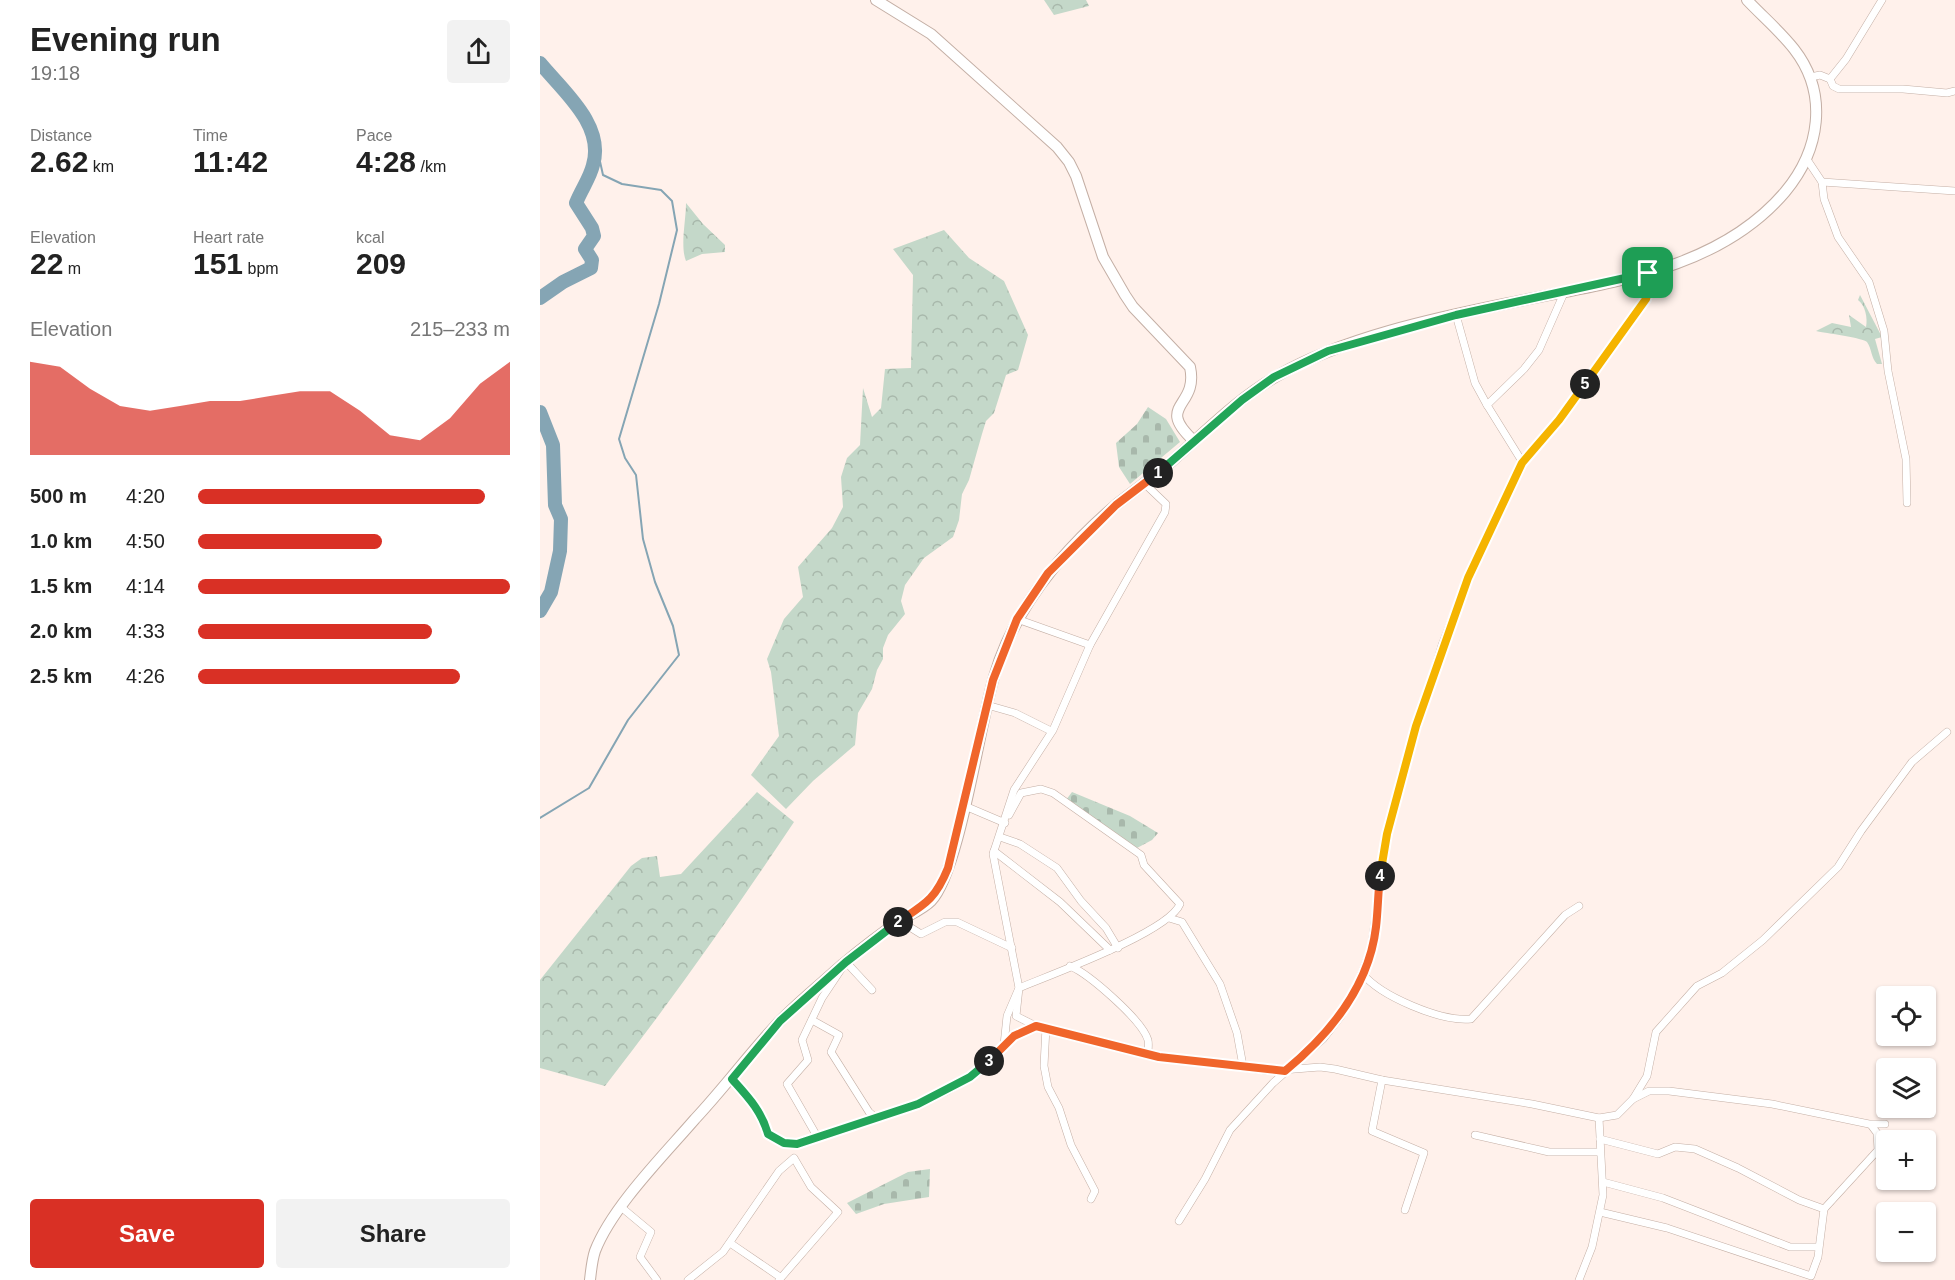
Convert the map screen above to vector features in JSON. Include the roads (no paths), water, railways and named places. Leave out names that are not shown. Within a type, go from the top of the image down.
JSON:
[{"type":"main road","points":[[876,0],[931,34],[1019,112],[1069,162],[1084,197],[1095,238],[1108,267],[1133,307],[1190,367],[1191,390],[1177,408],[1176,416],[1181,429],[1194,441]]},
{"type":"main road","points":[[590,1280],[595,1250],[621,1207],[780,1021],[846,962],[900,921],[930,902],[940,888],[965,806],[987,705],[1001,654],[1017,619],[1061,560],[1116,505],[1145,484],[1242,400],[1274,377],[1304,362],[1359,341],[1456,315],[1564,293],[1648,273],[1688,260],[1737,233],[1784,193],[1806,158],[1814,140],[1817,113],[1816,91],[1811,77],[1795,50],[1746,0]]},
{"type":"street","points":[[1830,79],[1846,59],[1882,0]]},
{"type":"street","points":[[1811,77],[1820,75],[1830,79],[1833,86],[1839,89],[1955,92]]},
{"type":"street","points":[[1806,158],[1822,182],[1824,199],[1838,237],[1869,282],[1884,331],[1888,371],[1906,459],[1907,503]]},
{"type":"street","points":[[1822,182],[1955,191]]},
{"type":"street","points":[[1179,1221],[1205,1179],[1230,1130],[1285,1071],[1323,1039],[1341,1016],[1362,973],[1376,927],[1377,901],[1387,834],[1416,726],[1468,578],[1522,463],[1559,420],[1646,299],[1650,285],[1648,273]]},
{"type":"street","points":[[1487,405],[1524,369],[1539,350],[1564,293]]},
{"type":"street","points":[[1456,315],[1475,383],[1522,463]]},
{"type":"street","points":[[1145,484],[1166,504],[1165,512],[1090,645],[1052,732],[1014,790],[994,851],[993,866],[1019,988],[1016,1016],[1036,1026],[1149,1054],[1285,1071],[1320,1067],[1599,1118],[1617,1115],[1633,1099],[1647,1076],[1656,1032],[1697,986],[1722,972],[1763,940],[1838,867],[1861,831],[1912,762],[1947,732]]},
{"type":"street","points":[[1017,619],[1090,645]]},
{"type":"street","points":[[987,705],[1015,713],[1052,732]]},
{"type":"street","points":[[1004,1045],[1007,1016],[1019,988],[1114,949],[1169,918],[1180,904],[1144,865],[1141,855],[1053,793],[1041,789],[1021,793],[1005,821]]},
{"type":"street","points":[[965,806],[1005,821]]},
{"type":"street","points":[[1000,837],[1020,844],[1057,868],[1081,901],[1106,928],[1114,949]]},
{"type":"street","points":[[994,851],[1060,902],[1114,949]]},
{"type":"street","points":[[1362,973],[1371,985],[1427,1012],[1455,1021],[1471,1019],[1565,915],[1579,906]]},
{"type":"street","points":[[1169,918],[1182,922],[1220,984],[1237,1033],[1243,1066]]},
{"type":"street","points":[[900,921],[921,934],[945,922],[957,922],[1012,948]]},
{"type":"street","points":[[818,1137],[787,1084],[808,1060],[802,1040],[846,962],[872,990]]},
{"type":"street","points":[[1070,966],[1086,976],[1128,1013],[1148,1040],[1149,1054]]},
{"type":"street","points":[[812,1020],[838,1035],[831,1052],[869,1112],[876,1117]]},
{"type":"street","points":[[732,1079],[763,1116],[768,1134],[784,1143],[797,1144],[918,1104],[947,1090],[982,1070],[1004,1045],[1021,1031],[1036,1026]]},
{"type":"street","points":[[1046,1027],[1045,1078],[1062,1115],[1071,1145],[1095,1191],[1091,1199]]},
{"type":"street","points":[[1382,1080],[1372,1131],[1424,1153],[1405,1210]]},
{"type":"street","points":[[1633,1099],[1649,1091],[1669,1092],[1772,1104],[1869,1124],[1885,1124]]},
{"type":"street","points":[[1579,1280],[1592,1247],[1600,1212],[1602,1182],[1599,1118]]},
{"type":"street","points":[[1600,1212],[1667,1228],[1810,1278],[1818,1257],[1824,1209],[1878,1150],[1877,1133],[1869,1124]]},
{"type":"street","points":[[1475,1135],[1549,1152],[1600,1152]]},
{"type":"street","points":[[1600,1139],[1658,1154],[1675,1147],[1695,1149],[1824,1209]]},
{"type":"street","points":[[691,1279],[730,1243],[779,1172],[794,1158],[812,1187],[838,1212],[779,1279],[730,1243]]},
{"type":"street","points":[[1602,1182],[1663,1198],[1790,1247],[1818,1247]]},
{"type":"street","points":[[621,1207],[651,1232],[639,1257],[657,1280]]},
{"type":"waterway","points":[[540,63],[580,110],[593,136],[595,150],[592,170],[576,203],[592,228],[594,236],[585,249],[592,260],[591,268],[563,282],[540,298]]},
{"type":"waterway","points":[[540,818],[589,788],[628,720],[679,655],[673,626],[655,582],[643,539],[636,475],[625,458],[619,439],[659,304],[677,230],[672,201],[661,190],[622,184],[603,175],[597,148]]},
{"type":"waterway","points":[[540,412],[553,445],[555,505],[561,519],[560,551],[551,592],[540,611]]}]
